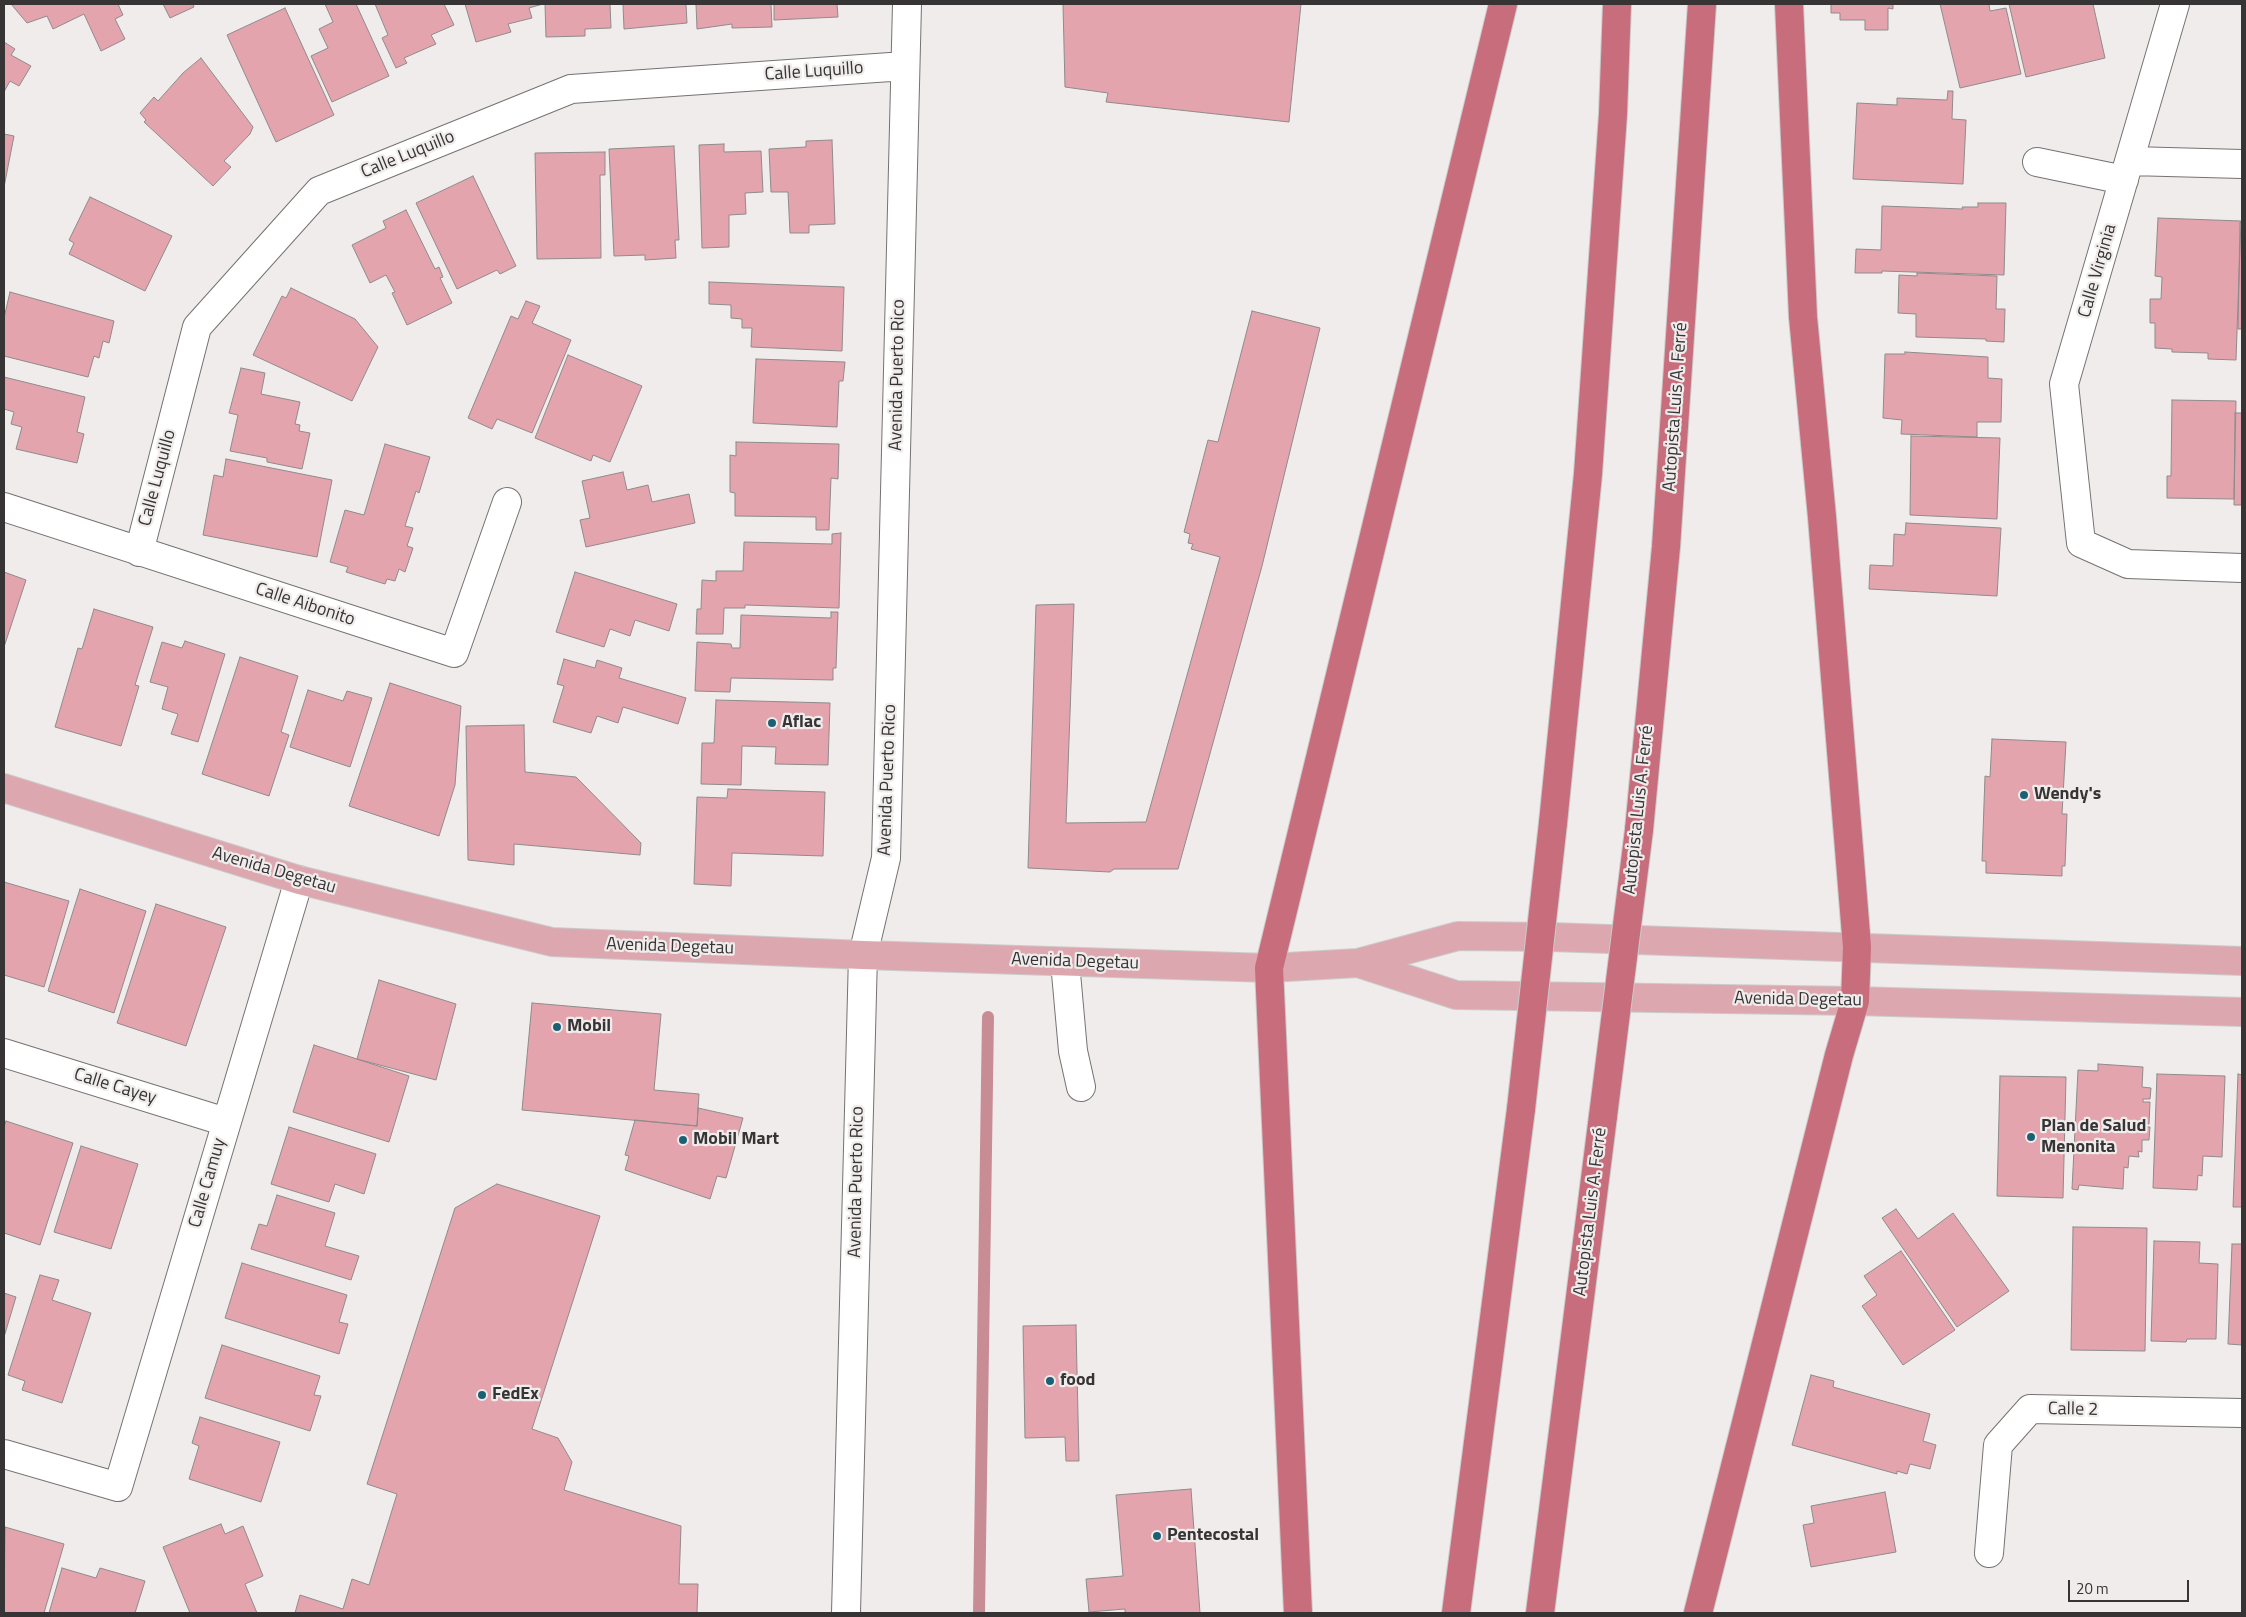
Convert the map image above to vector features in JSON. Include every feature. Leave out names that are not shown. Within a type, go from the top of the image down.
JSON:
[{"type":"highway","points":[[1298,1613],[1269,968],[1502,4]]},
{"type":"highway","points":[[1456,1613],[1521,1109],[1553,823],[1588,474],[1613,114],[1617,4]]},
{"type":"highway","name":"Autopista Luis A. Ferré","points":[[1540,1613],[1638,830],[1666,547],[1702,4]]},
{"type":"highway","points":[[1698,1613],[1839,1056],[1855,1001],[1857,947],[1823,527],[1803,317],[1789,4]]},
{"type":"main road","name":"Avenida Degetau","points":[[4,788],[299,880],[552,942],[863,956],[1269,968],[1358,964],[1458,936],[2242,960]]},
{"type":"main road","name":"Avenida Degetau","points":[[1358,964],[1456,995],[1855,1001],[2242,1012]]},
{"type":"street","name":"Avenida Puerto Rico","points":[[846,1613],[863,956],[886,858],[908,4]]},
{"type":"street","name":"Calle Virginia","points":[[2175,4],[2064,384],[2081,543],[2128,564],[2242,568]]},
{"type":"street","name":"Calle Luquillo","points":[[139,552],[197,327],[319,191],[571,88],[905,66]]},
{"type":"street","points":[[2037,162],[2127,170],[2242,164]]},
{"type":"street","name":"Calle Aibonito","points":[[4,507],[454,653],[507,502]]},
{"type":"street","name":"Calle Camuy","points":[[4,1454],[118,1487],[299,880]]},
{"type":"street","points":[[1064,962],[1073,1051],[1081,1087]]},
{"type":"street","name":"Calle Cayey","points":[[4,1053],[226,1122]]},
{"type":"street","name":"Calle 2","points":[[1989,1553],[1998,1445],[2030,1409],[2242,1414]]},
{"type":"building","points":[[11,4],[118,4],[123,15],[115,19],[125,39],[101,51],[84,14],[53,29],[47,16],[27,23]]},
{"type":"building","points":[[163,4],[193,4],[194,7],[170,18]]},
{"type":"building","points":[[325,4],[356,4],[389,76],[332,102],[311,56],[328,48],[319,29],[333,22]]},
{"type":"building","points":[[375,4],[444,4],[454,25],[431,35],[436,44],[404,58],[407,63],[396,68],[382,38],[388,35]]},
{"type":"building","points":[[465,4],[543,4],[529,8],[532,18],[508,24],[511,32],[476,42]]},
{"type":"building","points":[[545,4],[610,4],[611,28],[585,29],[585,36],[546,37]]},
{"type":"building","points":[[623,4],[686,4],[687,23],[624,29]]},
{"type":"building","points":[[696,4],[771,4],[772,27],[732,28],[732,24],[697,29]]},
{"type":"building","points":[[774,4],[837,4],[838,17],[774,20]]},
{"type":"building","points":[[1063,4],[1301,4],[1289,122],[1106,102],[1108,93],[1065,87]]},
{"type":"building","points":[[1831,4],[1893,4],[1893,9],[1888,8],[1888,30],[1865,30],[1865,20],[1840,20],[1840,13],[1831,13]]},
{"type":"building","points":[[1940,4],[1989,4],[1990,11],[2006,8],[2021,74],[1960,88]]},
{"type":"building","points":[[2009,4],[2093,4],[2105,58],[2026,77]]},
{"type":"building","points":[[285,8],[334,115],[276,142],[227,35]]},
{"type":"building","points":[[4,42],[15,49],[11,55],[31,66],[19,86],[10,81],[4,92]]},
{"type":"building","points":[[201,58],[253,127],[250,134],[224,161],[231,167],[213,186],[144,122],[146,120],[140,113],[154,97],[158,101],[183,73]]},
{"type":"building","points":[[1948,91],[1953,91],[1952,119],[1966,120],[1963,184],[1853,179],[1857,103],[1897,105],[1897,98],[1947,100]]},
{"type":"building","points":[[4,134],[14,136],[4,187]]},
{"type":"building","points":[[832,140],[835,224],[809,225],[809,233],[790,233],[788,192],[771,192],[769,149],[806,147],[806,141]]},
{"type":"building","points":[[724,144],[724,152],[761,151],[763,192],[745,193],[746,214],[729,215],[729,247],[702,248],[699,145]]},
{"type":"building","points":[[674,146],[679,240],[675,240],[676,258],[645,260],[645,255],[614,256],[609,149]]},
{"type":"building","points":[[605,152],[605,175],[600,175],[601,258],[537,259],[535,153]]},
{"type":"building","points":[[473,176],[516,266],[500,274],[497,270],[457,289],[416,203]]},
{"type":"building","points":[[90,197],[172,236],[145,291],[69,254],[74,243],[69,240]]},
{"type":"building","points":[[1978,203],[2006,203],[2004,275],[1882,271],[1882,273],[1855,273],[1856,249],[1881,250],[1882,206],[1963,209],[1962,207],[1978,207]]},
{"type":"building","points":[[406,210],[435,269],[439,267],[443,277],[440,278],[452,303],[407,325],[392,293],[395,292],[386,275],[370,283],[352,245],[386,228],[383,221]]},
{"type":"building","points":[[2158,218],[2241,221],[2236,360],[2208,359],[2208,353],[2172,352],[2172,349],[2155,348],[2155,323],[2150,323],[2150,299],[2161,299],[2162,277],[2155,276]]},
{"type":"building","points":[[2240,223],[2242,223],[2242,329],[2238,329]]},
{"type":"building","points":[[1917,273],[1997,276],[1996,309],[2005,309],[2004,342],[1986,341],[1986,339],[1916,337],[1916,314],[1898,313],[1899,275],[1917,276]]},
{"type":"building","points":[[709,282],[844,287],[842,351],[751,347],[752,328],[742,328],[742,319],[731,318],[731,305],[709,304]]},
{"type":"building","points":[[291,288],[355,319],[378,347],[352,401],[253,355],[282,296],[286,298]]},
{"type":"building","points":[[10,292],[114,321],[109,343],[103,341],[99,358],[94,356],[88,377],[4,356],[4,318]]},
{"type":"building","points":[[526,301],[540,306],[532,323],[571,340],[532,433],[497,419],[492,429],[468,418],[511,316],[518,319]]},
{"type":"building","points":[[1252,311],[1320,328],[1262,566],[1178,869],[1114,869],[1110,872],[1028,868],[1036,605],[1074,604],[1066,823],[1146,822],[1220,557],[1191,549],[1193,544],[1188,543],[1190,534],[1184,532],[1208,440],[1218,442]]},
{"type":"building","points":[[1905,352],[1988,357],[1988,378],[2002,379],[2001,422],[1977,422],[1977,437],[1901,434],[1902,420],[1883,418],[1885,354],[1905,354]]},
{"type":"building","points":[[568,355],[642,386],[610,462],[593,455],[591,461],[535,438]]},
{"type":"building","points":[[756,359],[845,362],[843,381],[839,381],[837,427],[753,423]]},
{"type":"building","points":[[241,368],[265,373],[261,394],[300,402],[295,424],[300,425],[299,431],[310,433],[302,469],[267,462],[267,458],[230,451],[238,415],[229,413]]},
{"type":"building","points":[[4,377],[85,397],[77,432],[84,434],[77,463],[16,449],[22,427],[11,424],[14,412],[4,409]]},
{"type":"building","points":[[2172,400],[2236,401],[2234,499],[2167,498],[2167,476],[2171,476]]},
{"type":"building","points":[[2235,413],[2242,413],[2242,505],[2234,505]]},
{"type":"building","points":[[1911,436],[2000,438],[1997,519],[1910,515]]},
{"type":"building","points":[[736,442],[839,444],[838,479],[831,478],[829,530],[816,530],[816,517],[735,516],[735,493],[730,492],[730,455],[736,456]]},
{"type":"building","points":[[385,444],[430,457],[419,493],[416,491],[405,526],[413,528],[407,546],[413,548],[405,572],[399,569],[395,581],[387,579],[385,584],[346,572],[348,567],[330,562],[345,510],[364,515]]},
{"type":"building","points":[[226,459],[332,480],[317,557],[203,535],[214,475],[223,477]]},
{"type":"building","points":[[623,472],[627,490],[648,485],[652,502],[689,494],[695,523],[586,547],[580,520],[590,518],[582,481]]},
{"type":"building","points":[[1906,523],[2001,528],[1997,596],[1869,589],[1870,565],[1893,566],[1894,534],[1905,535]]},
{"type":"building","points":[[841,533],[839,608],[745,605],[745,608],[724,608],[723,634],[696,634],[697,609],[701,609],[702,580],[716,581],[716,571],[743,571],[744,542],[832,544],[832,534]]},
{"type":"building","points":[[4,572],[26,580],[4,647]]},
{"type":"building","points":[[575,572],[677,604],[669,631],[635,620],[630,636],[610,629],[604,647],[556,632]]},
{"type":"building","points":[[94,609],[153,627],[135,685],[139,686],[121,746],[55,727],[78,648],[82,649]]},
{"type":"building","points":[[831,612],[838,612],[836,668],[833,668],[833,680],[731,678],[730,692],[695,691],[697,642],[731,644],[732,648],[740,648],[741,615],[831,618]]},
{"type":"building","points":[[185,641],[225,654],[198,742],[171,734],[178,714],[162,709],[168,687],[150,682],[162,642],[182,648]]},
{"type":"building","points":[[240,657],[298,676],[281,732],[289,735],[269,796],[202,774]]},
{"type":"building","points":[[564,659],[595,668],[597,660],[622,668],[619,678],[686,698],[678,724],[623,707],[618,723],[597,716],[591,733],[553,722],[564,686],[557,684]]},
{"type":"building","points":[[390,683],[461,706],[455,785],[439,836],[349,806]]},
{"type":"building","points":[[308,690],[343,701],[347,691],[372,698],[350,767],[290,747]]},
{"type":"building","name":"Aflac","points":[[716,700],[830,703],[828,765],[775,764],[776,747],[742,746],[741,785],[701,784],[702,743],[714,743]]},
{"type":"building","points":[[524,725],[525,772],[576,777],[641,843],[640,855],[514,844],[514,865],[468,860],[466,726]]},
{"type":"building","name":"Wendy's","points":[[1992,739],[2066,742],[2062,814],[2067,814],[2065,866],[2062,866],[2062,876],[1986,873],[1986,861],[1982,861],[1985,776],[1990,777]]},
{"type":"building","points":[[728,789],[825,792],[823,856],[732,853],[731,886],[694,884],[697,797],[727,798]]},
{"type":"building","points":[[4,882],[69,901],[44,987],[4,975]]},
{"type":"building","points":[[80,889],[146,911],[114,1013],[48,991]]},
{"type":"building","points":[[156,904],[226,927],[186,1046],[117,1023]]},
{"type":"building","points":[[379,980],[456,1004],[436,1080],[357,1059]]},
{"type":"building","points":[[532,1003],[661,1014],[654,1090],[699,1094],[697,1126],[522,1110]]},
{"type":"building","points":[[314,1045],[409,1076],[389,1142],[293,1112]]},
{"type":"building","points":[[2098,1064],[2143,1067],[2142,1087],[2151,1088],[2150,1099],[2143,1099],[2143,1102],[2150,1102],[2149,1124],[2142,1123],[2142,1127],[2150,1127],[2149,1140],[2142,1140],[2142,1152],[2138,1151],[2139,1157],[2129,1156],[2128,1168],[2124,1167],[2123,1189],[2079,1185],[2078,1190],[2072,1189],[2078,1070],[2098,1071]]},
{"type":"building","points":[[2157,1074],[2225,1076],[2222,1157],[2203,1156],[2202,1176],[2198,1175],[2197,1190],[2153,1188]]},
{"type":"building","points":[[2238,1074],[2242,1075],[2242,1207],[2233,1207]]},
{"type":"building","name":"Plan de Salud Menonita","points":[[2000,1076],[2066,1077],[2063,1198],[1997,1196]]},
{"type":"building","name":"Mobil Mart","points":[[698,1108],[743,1118],[726,1178],[717,1176],[710,1199],[625,1170],[629,1156],[625,1155],[635,1120],[697,1126]]},
{"type":"building","points":[[6,1121],[73,1143],[40,1245],[4,1233],[4,1127]]},
{"type":"building","points":[[289,1127],[376,1154],[364,1194],[335,1184],[329,1202],[271,1184]]},
{"type":"building","points":[[81,1146],[138,1164],[111,1249],[54,1232]]},
{"type":"building","points":[[497,1184],[600,1216],[532,1429],[558,1438],[572,1462],[564,1490],[681,1526],[679,1584],[698,1584],[697,1613],[295,1613],[300,1595],[343,1609],[352,1579],[369,1585],[397,1494],[367,1484],[455,1208]]},
{"type":"building","points":[[277,1195],[335,1213],[325,1246],[359,1256],[351,1280],[251,1249],[259,1224],[267,1226]]},
{"type":"building","points":[[1896,1209],[1918,1239],[1953,1213],[2009,1291],[1957,1327],[1882,1218]]},
{"type":"building","points":[[2073,1227],[2147,1228],[2145,1351],[2071,1350]]},
{"type":"building","points":[[2154,1241],[2200,1242],[2199,1263],[2218,1264],[2216,1339],[2187,1339],[2186,1342],[2151,1341]]},
{"type":"building","points":[[2232,1244],[2242,1244],[2242,1345],[2228,1344]]},
{"type":"building","points":[[1901,1251],[1955,1330],[1903,1365],[1862,1306],[1877,1295],[1864,1276]]},
{"type":"building","points":[[242,1263],[347,1295],[339,1322],[348,1324],[339,1354],[225,1318]]},
{"type":"building","points":[[40,1275],[59,1280],[52,1300],[91,1313],[62,1403],[22,1390],[25,1381],[8,1375]]},
{"type":"building","points":[[4,1293],[16,1297],[4,1337]]},
{"type":"building","name":"food","points":[[1076,1325],[1079,1461],[1066,1461],[1065,1437],[1025,1438],[1023,1326]]},
{"type":"building","points":[[222,1345],[320,1376],[314,1395],[321,1396],[310,1431],[205,1398]]},
{"type":"building","points":[[1811,1375],[1834,1381],[1833,1387],[1930,1414],[1923,1441],[1936,1445],[1930,1469],[1910,1464],[1907,1474],[1897,1471],[1897,1474],[1792,1445]]},
{"type":"building","points":[[200,1417],[280,1442],[261,1502],[189,1479],[199,1446],[192,1443]]},
{"type":"building","name":"Pentecostal","points":[[1191,1489],[1200,1613],[1125,1613],[1125,1609],[1089,1612],[1086,1579],[1123,1576],[1116,1495]]},
{"type":"building","points":[[1885,1492],[1896,1552],[1811,1567],[1803,1525],[1814,1523],[1811,1506]]},
{"type":"building","points":[[221,1524],[225,1534],[243,1526],[263,1576],[245,1584],[257,1613],[190,1613],[163,1547]]},
{"type":"building","points":[[5,1527],[64,1544],[44,1613],[4,1613]]},
{"type":"building","points":[[62,1568],[96,1578],[100,1568],[145,1581],[135,1613],[49,1613]]},
{"type":"waterway","points":[[979,1613],[988,1017]]},
{"type":"place","name":"Aflac","points":[[772,723]]},
{"type":"place","name":"Wendy's","points":[[2024,795]]},
{"type":"place","name":"Mobil","points":[[557,1027]]},
{"type":"place","name":"Plan de Salud Menonita","points":[[2031,1137]]},
{"type":"place","name":"Mobil Mart","points":[[683,1140]]},
{"type":"place","name":"food","points":[[1050,1381]]},
{"type":"place","name":"FedEx","points":[[482,1395]]},
{"type":"place","name":"Pentecostal","points":[[1157,1536]]}]
